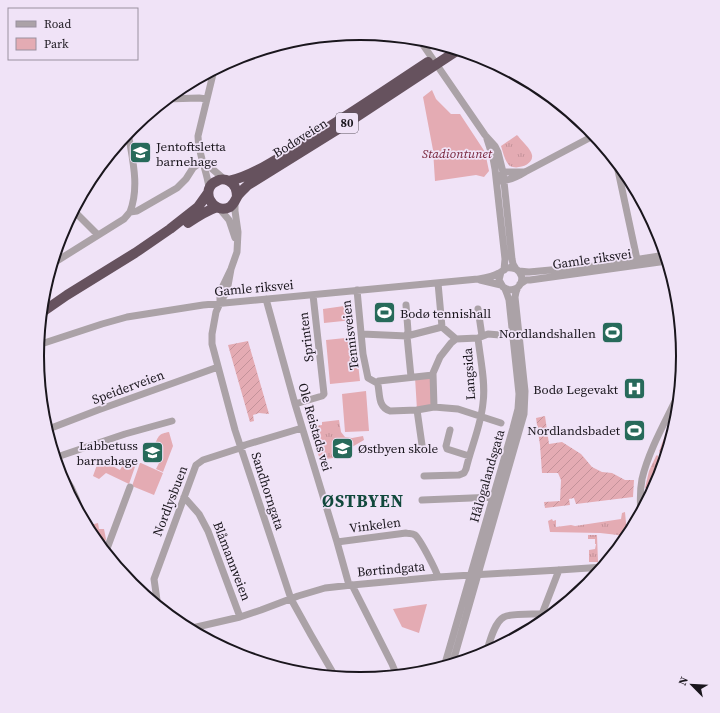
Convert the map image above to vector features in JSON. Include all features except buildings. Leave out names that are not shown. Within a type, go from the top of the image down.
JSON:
[{"type":"highway","name":"Bodøveien","points":[[47,309],[134,254],[170,229],[202,203],[208,191],[217,180],[241,178],[252,173],[310,139],[443,51]]},
{"type":"highway","name":"Bodøveien","points":[[134,254],[177,231],[208,210],[229,207],[248,185],[258,178],[341,128],[452,54]]},
{"type":"highway","points":[[227,180],[235,186],[236,199]]},
{"type":"highway","points":[[208,191],[208,198],[210,202],[218,208]]},
{"type":"highway","name":"Bodøveien","points":[[48,303],[67,295]]},
{"type":"street","name":"Hålogalandsgata","points":[[424,47],[485,135],[495,146],[503,172],[500,181],[504,259],[503,271],[499,280],[509,300],[518,388],[518,402],[517,415],[497,497]]},
{"type":"street","points":[[208,191],[208,180],[200,153],[198,136],[212,77]]},
{"type":"street","points":[[176,99],[199,98],[207,100]]},
{"type":"street","name":"Hålogalandsgata","points":[[446,661],[523,419],[524,409],[525,392],[515,297],[522,276],[513,264],[500,181],[485,135]]},
{"type":"street","points":[[500,181],[512,179],[589,138]]},
{"type":"street","points":[[59,260],[124,219],[130,212],[135,195],[135,183],[129,140]]},
{"type":"street","points":[[203,161],[227,180]]},
{"type":"street","points":[[130,212],[137,211],[177,188],[186,179],[193,168],[203,161]]},
{"type":"street","points":[[503,172],[525,172]]},
{"type":"street","points":[[619,175],[637,259]]},
{"type":"street","name":"Sandhorngata","points":[[236,199],[238,232],[237,252],[220,292],[220,303],[216,312],[212,334],[212,344],[235,430],[291,599],[332,671]]},
{"type":"street","name":"Sandhorngata","points":[[218,208],[229,220],[237,243]]},
{"type":"street","points":[[77,214],[98,235]]},
{"type":"street","name":"Gamle riksvei","points":[[517,270],[525,272],[594,266],[660,256]]},
{"type":"street","name":"Gamle riksvei","points":[[519,286],[526,280],[662,262]]},
{"type":"street","points":[[503,271],[508,268],[517,270]]},
{"type":"street","name":"Gamle riksvei","points":[[44,343],[127,318],[203,305],[478,279],[503,271]]},
{"type":"street","name":"Gamle riksvei","points":[[478,279],[503,287]]},
{"type":"street","points":[[438,283],[442,327],[456,339]]},
{"type":"street","points":[[503,287],[510,290],[516,289],[519,286]]},
{"type":"street","name":"Tennisveien","points":[[357,290],[363,354],[368,378],[377,383],[380,401],[387,410],[417,410]]},
{"type":"street","name":"Sprinten","points":[[295,404],[322,396],[324,394],[313,295]]},
{"type":"street","name":"Ole Reistads vei","points":[[266,299],[302,428],[351,585],[395,671]]},
{"type":"street","points":[[406,305],[411,377]]},
{"type":"street","name":"Langsida","points":[[424,476],[462,475],[466,470],[481,417],[484,394],[478,309]]},
{"type":"street","points":[[362,334],[407,336],[442,327]]},
{"type":"street","points":[[434,407],[433,375],[440,357],[448,346],[456,339],[480,337],[488,334],[500,335]]},
{"type":"street","name":"Speiderveien","points":[[52,428],[218,367]]},
{"type":"street","points":[[379,381],[433,375]]},
{"type":"street","points":[[422,445],[417,410],[434,407],[458,409],[501,423]]},
{"type":"street","points":[[640,503],[642,480],[650,455],[672,408]]},
{"type":"street","points":[[59,456],[125,434],[172,421]]},
{"type":"street","name":"Nordlysbuen","points":[[157,599],[154,579],[198,463],[241,447],[302,428]]},
{"type":"street","points":[[450,430],[446,446],[447,449],[470,456]]},
{"type":"street","points":[[108,547],[130,487]]},
{"type":"street","name":"Blåmannveien","points":[[184,497],[199,514],[208,531],[240,617]]},
{"type":"street","points":[[422,500],[497,497]]},
{"type":"street","name":"Vinkelen","points":[[337,542],[406,533],[413,534],[421,544],[438,577]]},
{"type":"street","name":"Børtindgata","points":[[196,627],[240,617],[309,592],[325,588],[438,577],[596,568]]},
{"type":"street","points":[[489,645],[502,618],[542,614],[559,570]]},
{"type":"street","name":"Hålogalandsgata","points":[[454,659],[474,575]]},
{"type":"green space","name":"Stadiontunet","points":[[432,90],[436,99],[451,114],[460,114],[485,152],[489,171],[484,177],[476,175],[435,181],[433,150],[423,97]]},
{"type":"green space","points":[[517,135],[528,147],[532,155],[532,159],[524,166],[513,167],[508,164],[504,157],[501,146]]},
{"type":"green space","points":[[351,305],[353,320],[324,323],[323,309]]},
{"type":"green space","points":[[355,337],[360,381],[330,384],[326,340]]},
{"type":"green space","points":[[248,341],[269,414],[259,413],[253,415],[254,421],[250,422],[228,345]]},
{"type":"green space","points":[[433,375],[434,407],[417,410],[415,377]]},
{"type":"green space","points":[[366,391],[369,431],[345,432],[342,394]]},
{"type":"green space","points":[[545,416],[549,444],[562,442],[581,454],[592,467],[602,472],[612,473],[625,480],[634,480],[633,497],[576,504],[574,498],[569,499],[570,505],[545,508],[544,502],[560,501],[561,480],[558,473],[542,473],[536,418]]},
{"type":"green space","points":[[339,420],[341,432],[345,437],[352,438],[363,436],[364,440],[333,458],[320,460],[310,427],[322,425],[322,422]]},
{"type":"green space","points":[[667,431],[661,454],[659,452]]},
{"type":"green space","points":[[169,432],[173,446],[163,472],[156,469],[163,455],[160,446],[155,444],[160,435]]},
{"type":"green space","points":[[656,456],[658,456],[658,463],[648,488],[645,488],[649,471]]},
{"type":"green space","points":[[98,462],[105,465],[107,463],[120,470],[124,463],[129,465],[136,464],[129,484],[106,473],[99,479],[93,476]]},
{"type":"green space","points":[[140,463],[163,473],[154,495],[132,486]]},
{"type":"green space","points":[[625,512],[626,527],[620,537],[618,535],[600,533],[550,532],[548,521],[552,519],[553,521],[556,520],[556,527],[571,525],[575,526],[621,519],[622,513]]},
{"type":"green space","points":[[98,523],[99,529],[104,529],[106,539],[105,543],[97,532],[92,524]]},
{"type":"green space","points":[[588,535],[597,535],[598,562],[589,562],[589,550],[595,549],[596,544],[595,539],[588,539]]},
{"type":"green space","points":[[427,604],[419,633],[402,627],[393,609]]},
{"type":"place","name":"Jentoftsletta barnehage","points":[[141,153]]},
{"type":"place","name":"Bodø tennishall","points":[[384,313]]},
{"type":"place","name":"Nordlandshallen","points":[[612,333]]},
{"type":"place","name":"Bodø Legevakt","points":[[634,389]]},
{"type":"place","name":"Nordlandsbadet","points":[[635,430]]},
{"type":"place","name":"Østbyen skole","points":[[343,448]]},
{"type":"place","name":"Labbetuss barnehage","points":[[153,452]]},
{"type":"district","name":"ØSTBYEN","points":[[363,501]]}]
